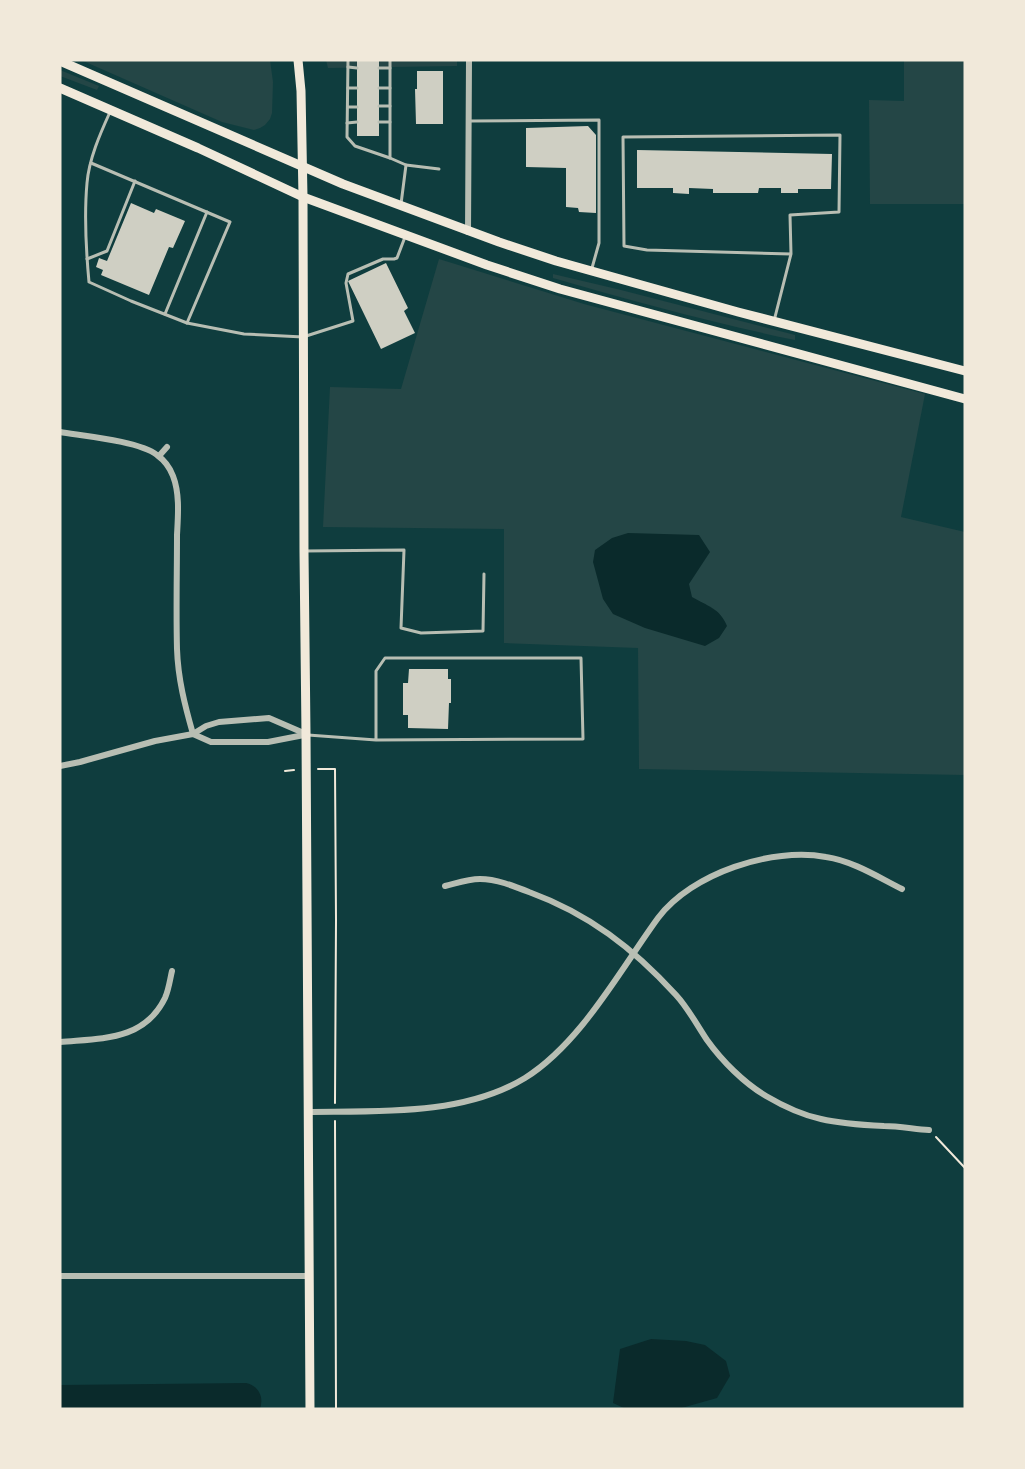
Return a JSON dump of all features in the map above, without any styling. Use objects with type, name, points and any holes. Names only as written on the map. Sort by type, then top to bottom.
[{"type":"main road","points":[[298,60],[303,166],[310,1409]]},
{"type":"main road","points":[[60,61],[303,166],[468,232],[591,271],[965,371]]},
{"type":"main road","points":[[60,88],[303,197],[487,265],[560,289],[965,399]]},
{"type":"street","points":[[468,232],[469,60]]},
{"type":"street","points":[[60,432],[136,445],[152,451],[170,468],[178,504],[177,650],[182,689],[193,734]]},
{"type":"street","points":[[159,456],[167,447]]},
{"type":"street","points":[[60,766],[155,741],[193,734],[206,726],[219,722],[269,717],[306,734]]},
{"type":"street","points":[[193,734],[211,742],[268,742],[306,734]]},
{"type":"street","points":[[307,1112],[445,1107],[474,1099],[524,1078],[564,1046],[578,1030],[660,916],[678,899],[730,868],[774,856],[827,857],[854,865],[902,889]]},
{"type":"street","points":[[445,886],[468,879],[484,879],[512,885],[548,898],[609,932],[635,953],[678,997],[726,1062],[765,1095],[790,1108],[820,1119],[847,1124],[929,1130]]},
{"type":"street","points":[[60,1042],[111,1037],[143,1026],[154,1015],[165,996],[172,971]]},
{"type":"street","points":[[60,1276],[308,1276]]},
{"type":"lane","points":[[348,60],[347,137],[356,146],[406,165],[439,169]]},
{"type":"lane","points":[[390,60],[390,158]]},
{"type":"lane","points":[[348,67],[357,68]]},
{"type":"lane","points":[[379,68],[390,68]]},
{"type":"lane","points":[[348,88],[357,88]]},
{"type":"lane","points":[[379,88],[390,88]]},
{"type":"lane","points":[[379,106],[390,106]]},
{"type":"lane","points":[[348,107],[357,107]]},
{"type":"lane","points":[[111,111],[102,130],[87,183],[86,246],[89,282],[131,301],[187,323],[244,334],[303,337],[353,321],[346,283],[348,274],[383,259],[397,258],[406,236]]},
{"type":"lane","points":[[468,121],[599,120],[599,243],[591,271]]},
{"type":"lane","points":[[347,123],[357,122]]},
{"type":"lane","points":[[379,122],[390,122]]},
{"type":"lane","points":[[774,321],[791,254],[790,215],[839,212],[840,135],[623,137],[624,246],[647,250],[791,254]]},
{"type":"lane","points":[[91,163],[230,222],[187,323]]},
{"type":"lane","points":[[400,206],[406,165]]},
{"type":"lane","points":[[87,259],[107,251],[135,181]]},
{"type":"lane","points":[[165,314],[207,212]]},
{"type":"lane","points":[[304,552],[404,550],[401,628],[421,633],[483,631],[484,574]]},
{"type":"lane","points":[[306,734],[376,740],[583,739],[581,658],[385,658],[376,671],[376,740]]},
{"type":"path","points":[[328,769],[335,769],[336,1409]]},
{"type":"path","points":[[929,1130],[965,1168]]},
{"type":"shaded area","points":[[81,60],[270,60],[273,82],[272,113],[265,125],[254,130],[222,122]]},
{"type":"shaded area","points":[[326,60],[457,60],[457,66],[328,68]]},
{"type":"shaded area","points":[[904,60],[965,60],[965,204],[870,204],[869,100],[904,101]]},
{"type":"shaded area","points":[[60,70],[99,86],[97,90],[60,76]]},
{"type":"shaded area","points":[[439,259],[584,304],[925,394],[901,517],[965,532],[965,775],[639,769],[638,648],[504,643],[504,529],[323,527],[330,387],[401,389]]},
{"type":"shaded area","points":[[553,274],[795,335],[795,340],[643,303],[553,278]]},
{"type":"shaded area","points":[[628,533],[699,535],[710,552],[689,584],[692,597],[712,608],[724,620],[727,626],[719,638],[705,646],[645,628],[613,614],[603,599],[593,562],[595,550],[612,538]]},
{"type":"shaded area","points":[[651,1339],[686,1341],[705,1345],[726,1361],[730,1376],[717,1398],[678,1409],[626,1409],[613,1403],[620,1349]]},
{"type":"shaded area","points":[[246,1383],[257,1389],[261,1400],[260,1409],[60,1409],[60,1385]]},
{"type":"building","points":[[357,60],[379,60],[379,136],[357,136]]},
{"type":"building","points":[[417,71],[443,71],[443,124],[416,124]]},
{"type":"building","points":[[588,126],[596,135],[596,213],[579,212],[578,208],[566,207],[566,168],[526,167],[526,128]]},
{"type":"building","points":[[637,150],[832,154],[831,189],[798,189],[798,193],[781,193],[781,188],[759,188],[758,193],[713,193],[713,189],[689,188],[689,194],[673,193],[673,188],[637,188]]},
{"type":"building","points":[[131,203],[154,213],[156,209],[185,221],[173,248],[169,247],[149,295],[101,275],[103,270],[96,267],[99,258],[107,261]]},
{"type":"building","points":[[386,263],[408,308],[404,311],[415,333],[381,349],[348,281]]},
{"type":"building","points":[[409,669],[448,669],[448,679],[451,679],[451,703],[449,703],[448,729],[408,728],[408,715],[403,715],[403,683],[408,683]]}]
